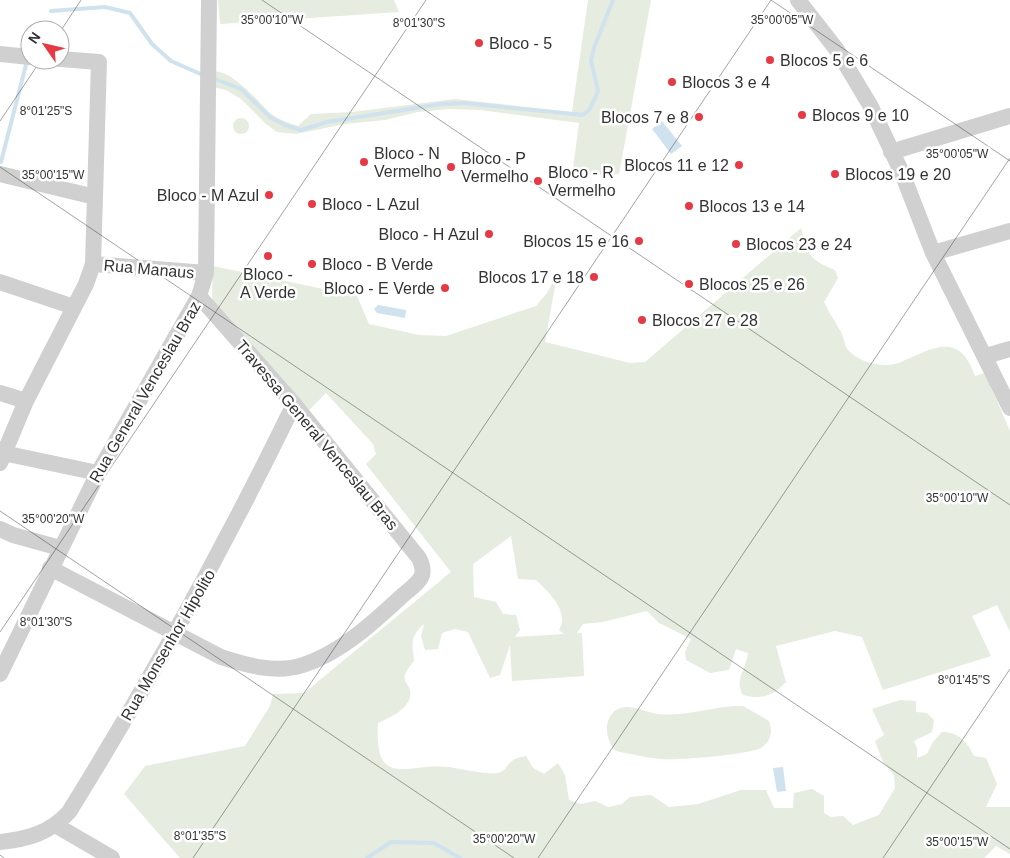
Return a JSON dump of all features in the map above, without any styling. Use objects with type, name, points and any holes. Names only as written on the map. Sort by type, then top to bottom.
[{"type":"street","name":"Rua General Venceslau Braz","points":[[0,674],[50,568],[98,474],[200,296],[206,273],[209,0]]},
{"type":"street","points":[[798,0],[837,50],[870,106],[934,253],[1010,408]]},
{"type":"street","points":[[0,54],[20,56]]},
{"type":"street","points":[[70,60],[99,62],[93,264],[74,307],[26,401],[2,458],[98,474]]},
{"type":"street","points":[[891,152],[1010,116]]},
{"type":"street","points":[[0,174],[95,197]]},
{"type":"street","points":[[934,253],[1010,230]]},
{"type":"street","name":"Rua Manaus","points":[[93,264],[206,273]]},
{"type":"street","points":[[0,282],[74,307]]},
{"type":"street","name":"Travessa General Venceslau Bras","points":[[174,634],[221,657],[248,666],[279,669],[303,666],[326,655],[381,616],[421,578],[423,566],[419,558],[294,404],[200,296]]},
{"type":"street","points":[[986,356],[1010,349]]},
{"type":"street","points":[[0,393],[26,401]]},
{"type":"street","name":"Rua Monsenhor Hipolito","points":[[0,842],[31,836],[56,826],[69,812],[174,634],[238,518],[294,404]]},
{"type":"street","points":[[0,529],[13,535],[60,548]]},
{"type":"street","points":[[50,568],[174,634]]},
{"type":"street","points":[[56,826],[112,858]]},
{"type":"shaded area","points":[[218,0],[394,0],[399,12],[220,24]]},
{"type":"shaded area","points":[[588,0],[651,0],[619,174],[572,176],[579,123],[480,110],[449,109],[418,112],[385,120],[345,124],[296,134],[277,132],[241,99],[226,90],[212,87],[212,71],[228,75],[251,93],[269,112],[298,126],[311,114],[352,112],[455,99],[572,112]]},
{"type":"shaded area","points":[[238,118],[244,118],[249,123],[247,132],[238,134],[233,129],[233,123]]},
{"type":"shaded area","points":[[801,228],[810,255],[819,263],[835,270],[838,278],[824,302],[842,334],[848,350],[853,355],[865,361],[888,365],[934,349],[953,348],[961,353],[975,376],[985,373],[1010,431],[1010,632],[997,605],[972,616],[991,656],[883,690],[862,637],[835,631],[776,646],[786,682],[772,694],[756,697],[743,695],[741,690],[740,679],[748,653],[736,649],[729,670],[710,673],[686,660],[685,652],[691,639],[659,623],[647,611],[603,622],[583,624],[577,633],[582,633],[584,676],[512,681],[510,645],[500,675],[490,678],[468,632],[455,629],[442,633],[438,649],[425,650],[421,636],[424,624],[414,636],[414,661],[406,671],[405,681],[410,690],[408,702],[400,711],[378,723],[378,744],[382,758],[388,765],[396,769],[434,766],[474,772],[498,773],[503,771],[515,759],[526,756],[533,768],[544,774],[558,763],[565,775],[569,800],[581,804],[595,801],[608,807],[622,804],[630,797],[651,795],[669,807],[698,804],[741,790],[766,790],[774,808],[793,808],[794,793],[812,789],[824,796],[824,813],[831,817],[843,816],[853,825],[879,815],[895,788],[894,775],[883,762],[875,741],[884,735],[872,709],[900,700],[916,701],[916,712],[927,713],[934,720],[932,732],[914,741],[917,748],[917,758],[927,754],[933,742],[942,732],[948,732],[962,739],[974,756],[986,758],[997,784],[986,807],[1010,807],[1010,854],[996,846],[984,858],[180,858],[124,794],[145,766],[245,746],[270,706],[273,694],[304,693],[451,572],[366,464],[376,454],[373,444],[326,393],[308,411],[217,311],[212,297],[213,266],[357,296],[369,324],[419,335],[446,336],[536,306],[547,293],[557,275],[545,342],[630,363],[645,362]],"holes":[[[511,536],[518,579],[536,580],[547,590],[560,609],[562,623],[559,630],[564,634],[515,637],[520,630],[516,615],[503,614],[496,602],[474,597],[473,564]]]},
{"type":"shaded area","points":[[743,706],[769,721],[770,736],[764,746],[743,753],[662,759],[616,751],[608,737],[607,725],[609,719],[616,710],[621,708],[631,707],[667,715]]},
{"type":"water","points":[[662,121],[682,146],[671,154],[652,129]]},
{"type":"water","points":[[378,305],[406,310],[405,318],[377,313],[374,309]]},
{"type":"water","points":[[783,767],[786,791],[777,792],[773,768]]},
{"type":"waterway","points":[[212,78],[241,89],[270,117],[285,125],[301,130],[327,122],[441,104],[464,103],[583,115],[590,109],[598,91],[591,61],[594,48],[613,0]]},
{"type":"waterway","points":[[51,11],[105,7],[130,13],[152,44],[171,61],[203,75]]},
{"type":"waterway","points":[[1,162],[25,70]]},
{"type":"waterway","points":[[367,858],[391,842],[434,843],[460,858]]},
{"type":"place","name":"Bloco - 5","points":[[479,43]]},
{"type":"place","name":"Blocos 5 e 6","points":[[770,60]]},
{"type":"place","name":"Blocos 3 e 4","points":[[672,82]]},
{"type":"place","name":"Blocos 9 e 10","points":[[802,115]]},
{"type":"place","name":"Blocos 7 e 8","points":[[699,117]]},
{"type":"place","name":"Bloco - N Vermelho","points":[[364,162]]},
{"type":"place","name":"Blocos 11 e 12","points":[[739,165]]},
{"type":"place","name":"Bloco - P Vermelho","points":[[451,167]]},
{"type":"place","name":"Blocos 19 e 20","points":[[835,174]]},
{"type":"place","name":"Bloco - R Vermelho","points":[[538,181]]},
{"type":"place","name":"Bloco - M Azul","points":[[269,195]]},
{"type":"place","name":"Bloco - L Azul","points":[[312,204]]},
{"type":"place","name":"Blocos 13 e 14","points":[[689,206]]},
{"type":"place","name":"Bloco - H Azul","points":[[489,234]]},
{"type":"place","name":"Blocos 15 e 16","points":[[639,241]]},
{"type":"place","name":"Blocos 23 e 24","points":[[736,244]]},
{"type":"place","name":"Bloco - A Verde","points":[[268,256]]},
{"type":"place","name":"Bloco - B Verde","points":[[312,264]]},
{"type":"place","name":"Blocos 17 e 18","points":[[594,277]]},
{"type":"place","name":"Blocos 25 e 26","points":[[689,284]]},
{"type":"place","name":"Bloco - E Verde","points":[[445,288]]},
{"type":"place","name":"Blocos 27 e 28","points":[[642,320]]}]
